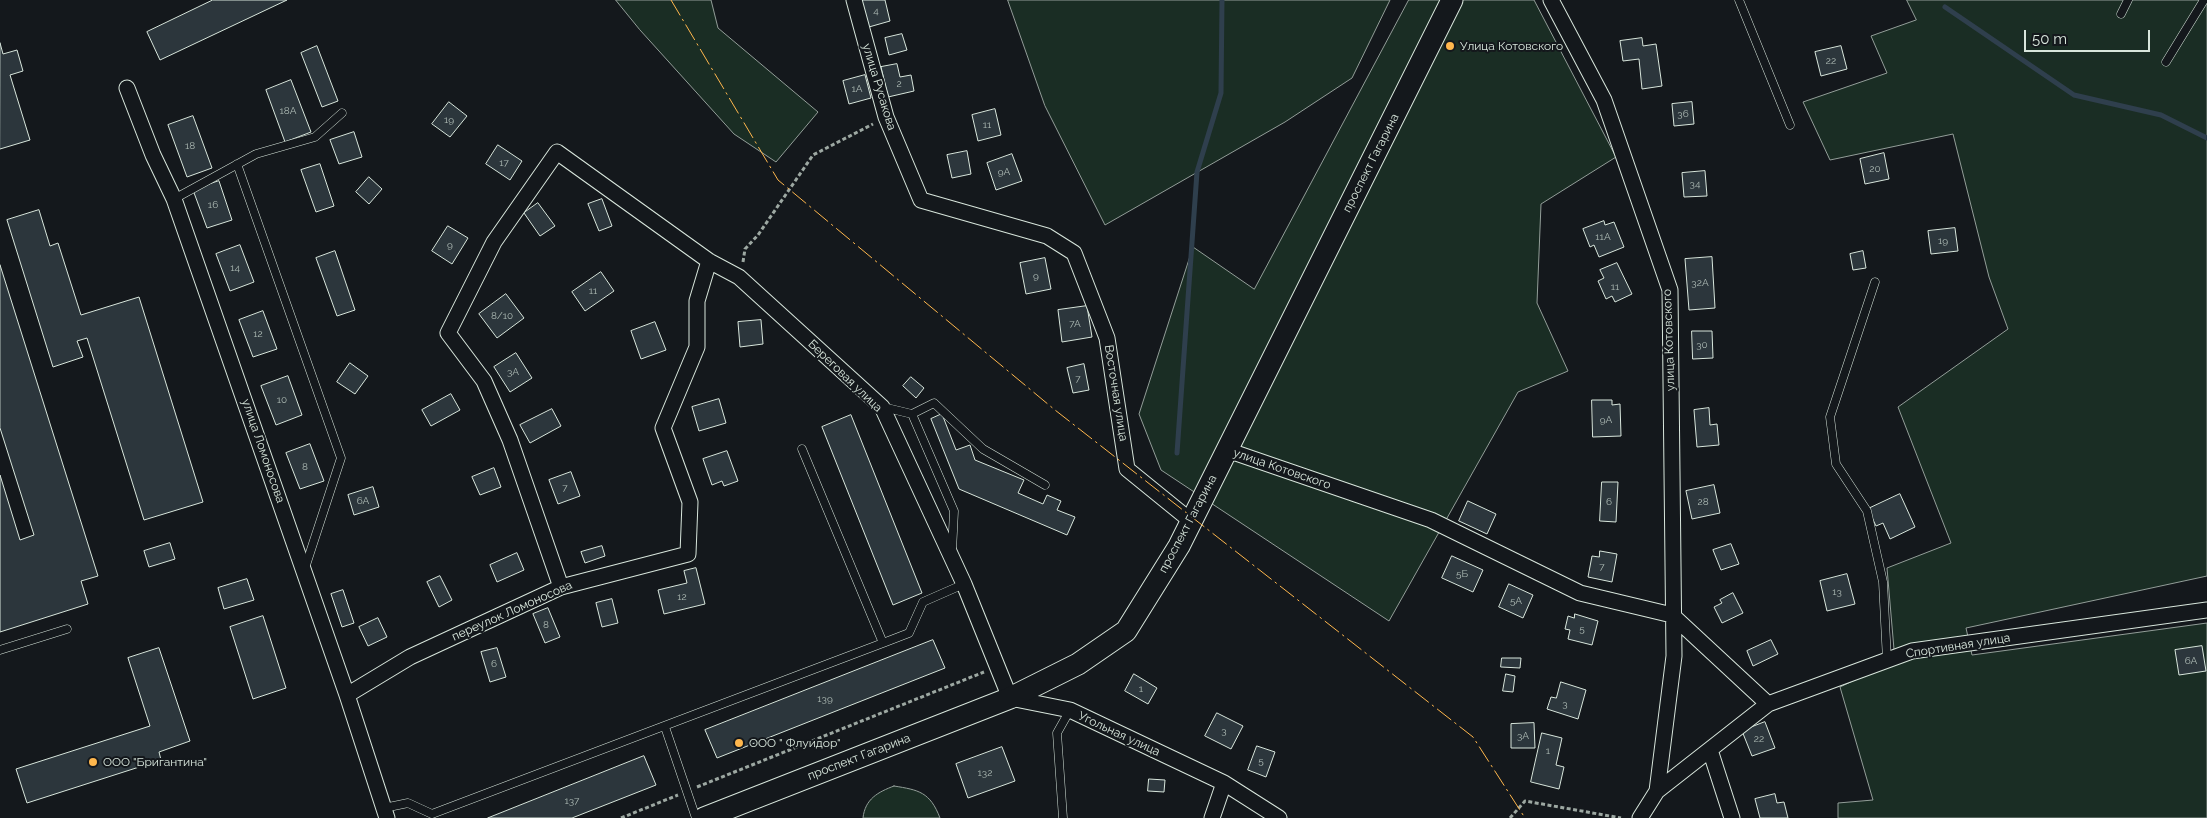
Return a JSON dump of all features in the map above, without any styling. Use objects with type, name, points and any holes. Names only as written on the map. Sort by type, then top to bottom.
[{"type":"main road","name":"проспект Гагарина","points":[[704,818],[1010,698],[1078,664],[1126,631],[1179,546],[1452,0]]},
{"type":"street","name":"улица Русакова","points":[[854,0],[886,117],[921,200]]},
{"type":"street","name":"улица Котовского","points":[[1551,0],[1604,100],[1670,290],[1672,615],[1674,656],[1657,791],[1640,818]]},
{"type":"street","name":"улица Ломоносова","points":[[127,88],[153,155],[174,199],[347,695],[385,813]]},
{"type":"street","name":"Береговая улица","points":[[561,587],[510,440],[484,381],[448,333],[494,242],[558,152],[709,261],[739,277],[882,407],[964,584],[1010,698]]},
{"type":"street","name":"Восточная улица","points":[[921,200],[1047,236],[1074,253],[1107,338],[1127,469],[1191,521]]},
{"type":"street","name":"переулок Ломоносова","points":[[347,695],[410,657],[561,587],[688,554],[690,502],[664,428],[697,347],[697,301],[709,261]]},
{"type":"street","name":"улица Котовского","points":[[1227,450],[1431,520],[1580,593],[1672,615],[1768,704]]},
{"type":"street","name":"Спортивная улица","points":[[1657,791],[1768,704],[1912,651],[2207,610]]},
{"type":"street","name":"Угольная улица","points":[[1010,698],[1070,710],[1224,783],[1279,818]]},
{"type":"street","points":[[1710,750],[1732,818]]},
{"type":"street","points":[[1212,818],[1224,783]]},
{"type":"lane","points":[[1738,0],[1790,125]]},
{"type":"lane","points":[[2121,14],[2128,0]]},
{"type":"lane","points":[[2166,62],[2204,0]]},
{"type":"lane","points":[[174,199],[256,154],[315,137],[342,113]]},
{"type":"lane","points":[[237,164],[342,458],[304,571]]},
{"type":"lane","points":[[1875,282],[1830,417],[1836,464],[1867,511],[1883,582],[1887,660]]},
{"type":"lane","points":[[882,407],[912,414],[934,403],[983,449],[1045,485]]},
{"type":"lane","points":[[912,414],[954,511],[952,558]]},
{"type":"lane","points":[[802,448],[883,643]]},
{"type":"lane","points":[[385,813],[408,803],[432,814],[909,633],[923,602],[964,584]]},
{"type":"lane","points":[[0,650],[68,629]]},
{"type":"lane","points":[[1063,818],[1057,733],[1070,710]]},
{"type":"lane","points":[[665,726],[696,818]]},
{"type":"path","points":[[739,277],[746,249],[758,235],[813,155],[886,117]]},
{"type":"path","points":[[620,818],[996,667]]},
{"type":"path","points":[[1510,818],[1524,801],[1621,818]]},
{"type":"green space","points":[[616,0],[711,0],[718,28],[818,112],[776,162],[734,134],[640,30]]},
{"type":"green space","points":[[1008,0],[1390,0],[1352,78],[1285,122],[1105,225],[1045,106]]},
{"type":"green space","points":[[1409,0],[1534,0],[1616,157],[1541,204],[1537,303],[1568,371],[1518,392],[1389,621],[1161,470],[1139,414],[1193,247],[1254,289]]},
{"type":"green space","points":[[1907,0],[2207,0],[2207,576],[1966,628],[1972,655],[2207,623],[2207,818],[1838,818],[1838,803],[1873,800],[1840,687],[1895,661],[1887,568],[1951,543],[1898,407],[2008,329],[1989,277],[1953,134],[1830,160],[1803,102],[1887,73],[1871,36],[1916,20]]},
{"type":"green space","points":[[894,786],[923,794],[932,803],[940,818],[863,818],[869,801]]},
{"type":"building","points":[[213,0],[287,0],[160,60],[147,32]]},
{"type":"building","points":[[862,0],[885,0],[890,21],[869,27]]},
{"type":"building","points":[[902,34],[907,50],[889,55],[885,38]]},
{"type":"building","points":[[1642,38],[1643,46],[1656,44],[1662,86],[1642,89],[1639,59],[1623,61],[1620,41]]},
{"type":"building","points":[[0,43],[3,54],[17,50],[23,71],[10,75],[30,140],[0,149]]},
{"type":"building","points":[[317,46],[338,101],[322,107],[301,53]]},
{"type":"building","points":[[1841,46],[1847,69],[1821,76],[1815,52]]},
{"type":"building","points":[[897,64],[900,77],[911,75],[914,91],[888,97],[881,67]]},
{"type":"building","points":[[865,75],[871,98],[849,104],[843,81]]},
{"type":"building","points":[[291,80],[311,132],[285,142],[266,90]]},
{"type":"building","points":[[449,102],[467,116],[450,137],[432,124]]},
{"type":"building","points":[[1692,102],[1694,124],[1674,126],[1672,104]]},
{"type":"building","points":[[995,109],[1001,135],[978,141],[972,115]]},
{"type":"building","points":[[193,116],[212,168],[187,177],[168,125]]},
{"type":"building","points":[[354,132],[362,157],[339,164],[330,140]]},
{"type":"building","points":[[498,145],[522,161],[510,180],[486,164]]},
{"type":"building","points":[[967,151],[971,174],[952,178],[947,155]]},
{"type":"building","points":[[1884,153],[1889,179],[1865,184],[1860,159]]},
{"type":"building","points":[[1012,154],[1022,181],[996,190],[987,163]]},
{"type":"building","points":[[320,164],[334,206],[316,212],[301,170]]},
{"type":"building","points":[[1705,171],[1707,196],[1684,197],[1682,173]]},
{"type":"building","points":[[369,177],[382,189],[369,204],[356,192]]},
{"type":"building","points":[[219,181],[232,220],[207,228],[193,190]]},
{"type":"building","points":[[602,199],[612,226],[599,231],[588,204]]},
{"type":"building","points":[[538,203],[555,226],[540,236],[524,213]]},
{"type":"building","points":[[39,210],[50,246],[58,243],[81,315],[139,297],[203,502],[144,520],[87,338],[77,341],[83,357],[53,367],[7,220]]},
{"type":"building","points":[[1604,221],[1605,225],[1614,222],[1624,247],[1599,257],[1594,245],[1590,247],[1583,229]]},
{"type":"building","points":[[448,226],[468,238],[452,264],[432,251]]},
{"type":"building","points":[[1955,228],[1958,251],[1931,254],[1928,231]]},
{"type":"building","points":[[240,245],[254,282],[230,291],[216,254]]},
{"type":"building","points":[[335,251],[355,310],[337,316],[316,258]]},
{"type":"building","points":[[1863,251],[1866,268],[1853,270],[1850,254]]},
{"type":"building","points":[[1712,257],[1715,308],[1689,310],[1685,259]]},
{"type":"building","points":[[1045,258],[1051,289],[1026,294],[1020,263]]},
{"type":"building","points":[[1617,263],[1632,294],[1615,302],[1612,296],[1606,299],[1598,281],[1604,278],[1600,270]]},
{"type":"building","points":[[0,265],[98,576],[81,581],[88,604],[0,632],[0,475],[20,540],[34,535],[0,428]]},
{"type":"building","points":[[601,272],[614,291],[585,311],[572,292]]},
{"type":"building","points":[[506,294],[524,318],[497,338],[479,314]]},
{"type":"building","points":[[1087,306],[1092,337],[1062,342],[1058,310]]},
{"type":"building","points":[[263,311],[277,349],[253,357],[239,320]]},
{"type":"building","points":[[761,320],[763,344],[740,347],[738,322]]},
{"type":"building","points":[[655,322],[666,350],[641,359],[631,331]]},
{"type":"building","points":[[1692,331],[1712,331],[1713,358],[1693,359]]},
{"type":"building","points":[[516,353],[532,378],[510,392],[494,367]]},
{"type":"building","points":[[350,363],[368,376],[355,394],[337,382]]},
{"type":"building","points":[[1084,364],[1089,390],[1073,393],[1067,368]]},
{"type":"building","points":[[288,376],[302,415],[276,425],[261,386]]},
{"type":"building","points":[[911,377],[924,388],[916,398],[903,386]]},
{"type":"building","points":[[451,394],[460,410],[431,426],[422,410]]},
{"type":"building","points":[[719,399],[726,423],[699,431],[692,407]]},
{"type":"building","points":[[1592,400],[1612,400],[1612,405],[1620,404],[1621,436],[1593,437]]},
{"type":"building","points":[[1709,408],[1710,425],[1717,424],[1719,445],[1697,447],[1694,410]]},
{"type":"building","points":[[552,409],[561,426],[530,443],[520,425]]},
{"type":"building","points":[[942,414],[956,450],[970,445],[975,460],[1024,480],[1018,493],[1043,504],[1047,495],[1061,501],[1057,510],[1075,517],[1067,535],[959,489],[931,419]]},
{"type":"building","points":[[851,415],[922,593],[893,605],[822,427]]},
{"type":"building","points":[[310,444],[324,481],[300,489],[286,453]]},
{"type":"building","points":[[727,451],[738,481],[724,486],[722,481],[712,485],[703,459]]},
{"type":"building","points":[[494,468],[501,487],[480,495],[472,477]]},
{"type":"building","points":[[571,472],[580,496],[558,504],[549,480]]},
{"type":"building","points":[[1602,482],[1618,482],[1616,522],[1600,521]]},
{"type":"building","points":[[1714,485],[1720,513],[1692,519],[1686,491]]},
{"type":"building","points":[[373,487],[379,507],[354,515],[348,495]]},
{"type":"building","points":[[1900,494],[1915,527],[1890,539],[1883,523],[1876,526],[1868,509]]},
{"type":"building","points":[[1468,501],[1496,514],[1487,534],[1459,521]]},
{"type":"building","points":[[170,543],[175,559],[149,567],[144,551]]},
{"type":"building","points":[[1731,544],[1739,564],[1721,570],[1713,550]]},
{"type":"building","points":[[602,546],[605,556],[585,563],[581,552]]},
{"type":"building","points":[[1600,551],[1617,554],[1612,582],[1588,577],[1592,556],[1599,557]]},
{"type":"building","points":[[517,553],[524,570],[497,582],[490,565]]},
{"type":"building","points":[[1452,556],[1483,570],[1473,592],[1442,578]]},
{"type":"building","points":[[696,568],[705,604],[664,614],[658,590],[687,583],[684,571]]},
{"type":"building","points":[[1847,574],[1855,604],[1827,611],[1820,581]]},
{"type":"building","points":[[440,576],[452,600],[439,607],[427,582]]},
{"type":"building","points":[[247,579],[254,600],[224,609],[218,588]]},
{"type":"building","points":[[1509,584],[1533,595],[1523,618],[1499,607]]},
{"type":"building","points":[[343,590],[354,623],[342,627],[331,594]]},
{"type":"building","points":[[1733,593],[1743,613],[1722,623],[1714,607],[1722,603],[1720,600]]},
{"type":"building","points":[[612,599],[618,623],[602,627],[596,603]]},
{"type":"building","points":[[548,608],[560,637],[545,643],[533,614]]},
{"type":"building","points":[[1575,614],[1598,621],[1592,645],[1568,639],[1570,630],[1565,629],[1568,616],[1574,618]]},
{"type":"building","points":[[263,616],[286,688],[253,699],[230,627]]},
{"type":"building","points":[[378,618],[387,637],[368,646],[359,627]]},
{"type":"building","points":[[933,640],[945,668],[717,758],[705,730]]},
{"type":"building","points":[[1771,640],[1778,654],[1753,666],[1747,651]]},
{"type":"building","points":[[2202,646],[2206,671],[2179,675],[2175,650]]},
{"type":"building","points":[[159,648],[190,741],[159,752],[161,760],[27,803],[16,769],[150,726],[128,658]]},
{"type":"building","points":[[497,648],[506,677],[490,682],[481,652]]},
{"type":"building","points":[[1502,658],[1521,658],[1520,668],[1501,667]]},
{"type":"building","points":[[1134,674],[1157,688],[1148,704],[1125,691]]},
{"type":"building","points":[[1506,674],[1515,676],[1513,692],[1503,691]]},
{"type":"building","points":[[1561,682],[1586,690],[1578,719],[1547,709],[1551,697],[1556,698]]},
{"type":"building","points":[[1217,713],[1243,726],[1231,749],[1205,736]]},
{"type":"building","points":[[1765,722],[1775,748],[1752,756],[1742,731]]},
{"type":"building","points":[[1534,723],[1535,748],[1511,748],[1511,724]]},
{"type":"building","points":[[1542,733],[1562,738],[1556,765],[1564,767],[1559,789],[1531,782]]},
{"type":"building","points":[[1257,746],[1275,752],[1266,777],[1248,770]]},
{"type":"building","points":[[1002,747],[1015,781],[968,798],[956,764]]},
{"type":"building","points":[[644,756],[656,785],[572,818],[488,818]]},
{"type":"building","points":[[1149,779],[1165,780],[1164,792],[1148,791]]},
{"type":"building","points":[[1775,794],[1777,803],[1784,802],[1788,818],[1760,818],[1755,799]]},
{"type":"waterway","points":[[1177,453],[1197,172],[1221,93],[1222,0]]},
{"type":"waterway","points":[[1945,7],[2074,95],[2161,115],[2207,138]]},
{"type":"power","points":[[671,0],[778,180],[1055,410],[1473,737],[1525,818]]},
{"type":"place","name":"Улица Котовского","points":[[1450,46]]},
{"type":"place","name":"ООО \" Флуидор\"","points":[[739,743]]},
{"type":"place","name":"ООО \"Бригантина\"","points":[[93,762]]}]
